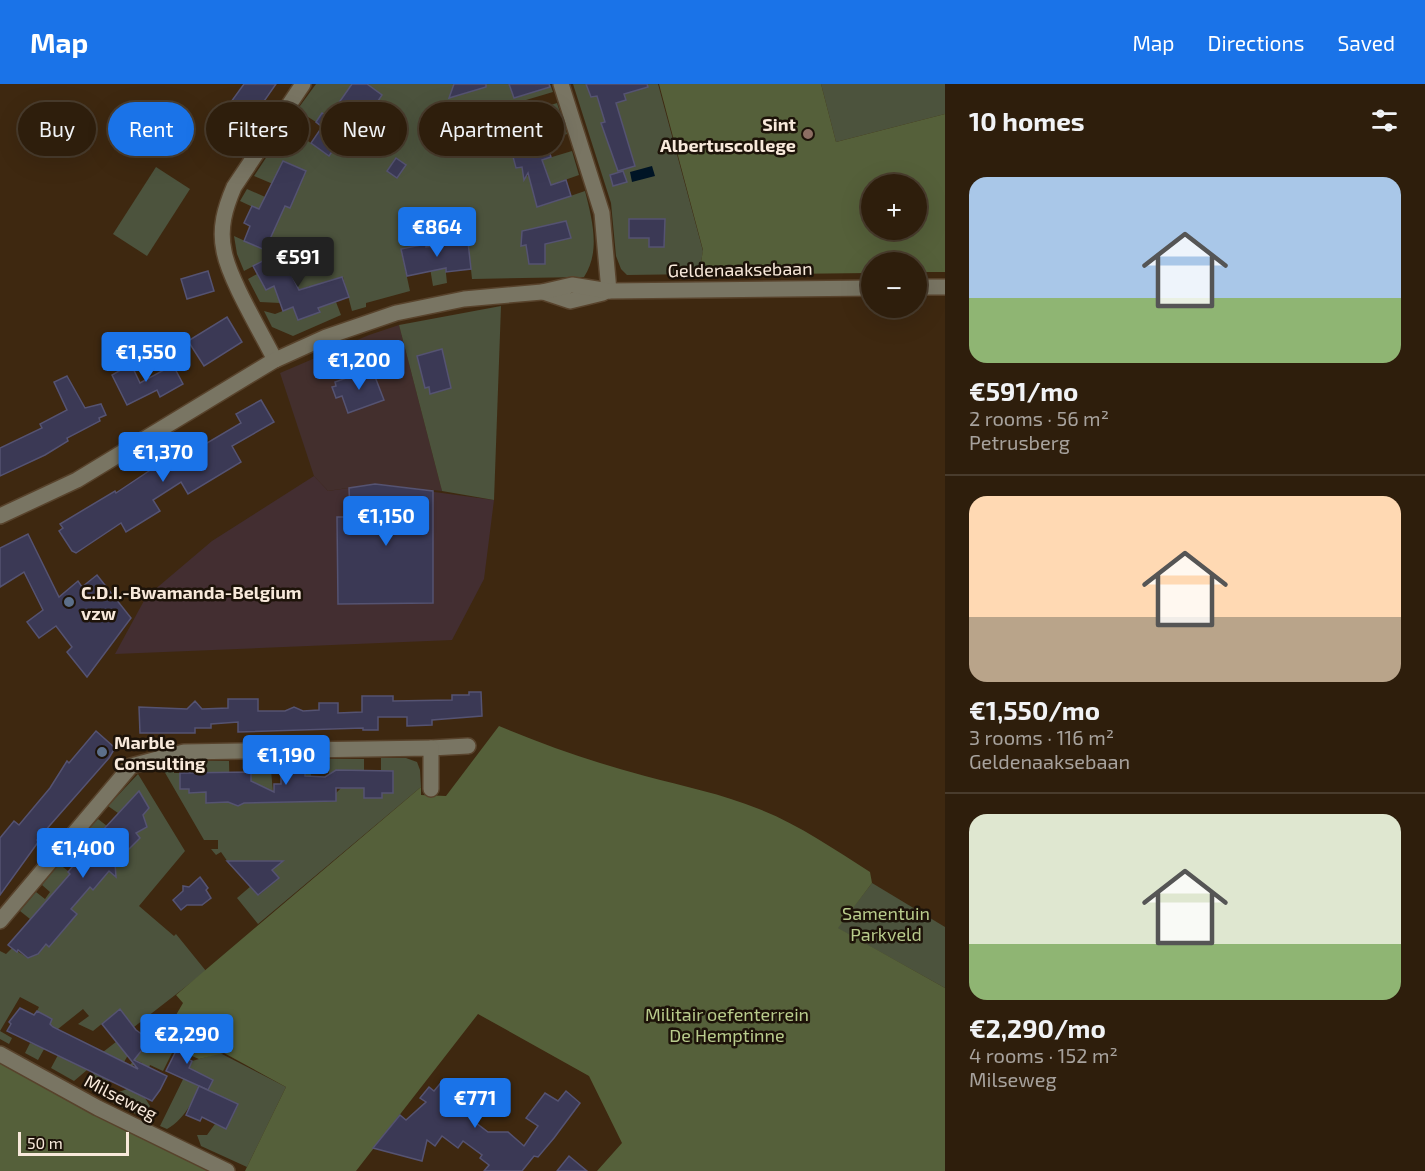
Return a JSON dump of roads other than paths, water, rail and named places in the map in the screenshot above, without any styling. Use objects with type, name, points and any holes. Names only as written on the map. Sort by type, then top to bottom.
[{"type":"street","points":[[275,360],[226,261],[223,226],[226,206],[234,187],[252,156],[303,84]]},
{"type":"street","points":[[561,84],[602,213],[609,291]]},
{"type":"street","points":[[927,287],[945,287]]},
{"type":"street","name":"Geldenaaksebaan","points":[[0,516],[77,480],[275,360],[326,337],[396,313],[464,299],[542,292],[570,301],[609,291],[861,288]]},
{"type":"street","points":[[0,921],[131,766],[184,752],[468,746]]},
{"type":"street","points":[[431,748],[431,789]]},
{"type":"street","name":"Milseweg","points":[[0,1053],[98,1108],[227,1171]]},
{"type":"water","points":[[652,166],[655,176],[632,182],[630,172]]},
{"type":"place","name":"Sint Albertuscollege","points":[[808,134]]},
{"type":"place","name":"C.D.I.-Bwamanda-Belgium vzw","points":[[69,602]]},
{"type":"place","name":"Marble Consulting","points":[[102,752]]},
{"type":"park label","name":"Samentuin Parkveld","points":[[886,923]]},
{"type":"park label","name":"Militair oefenterrein De Hemptinne","points":[[727,1024]]}]
